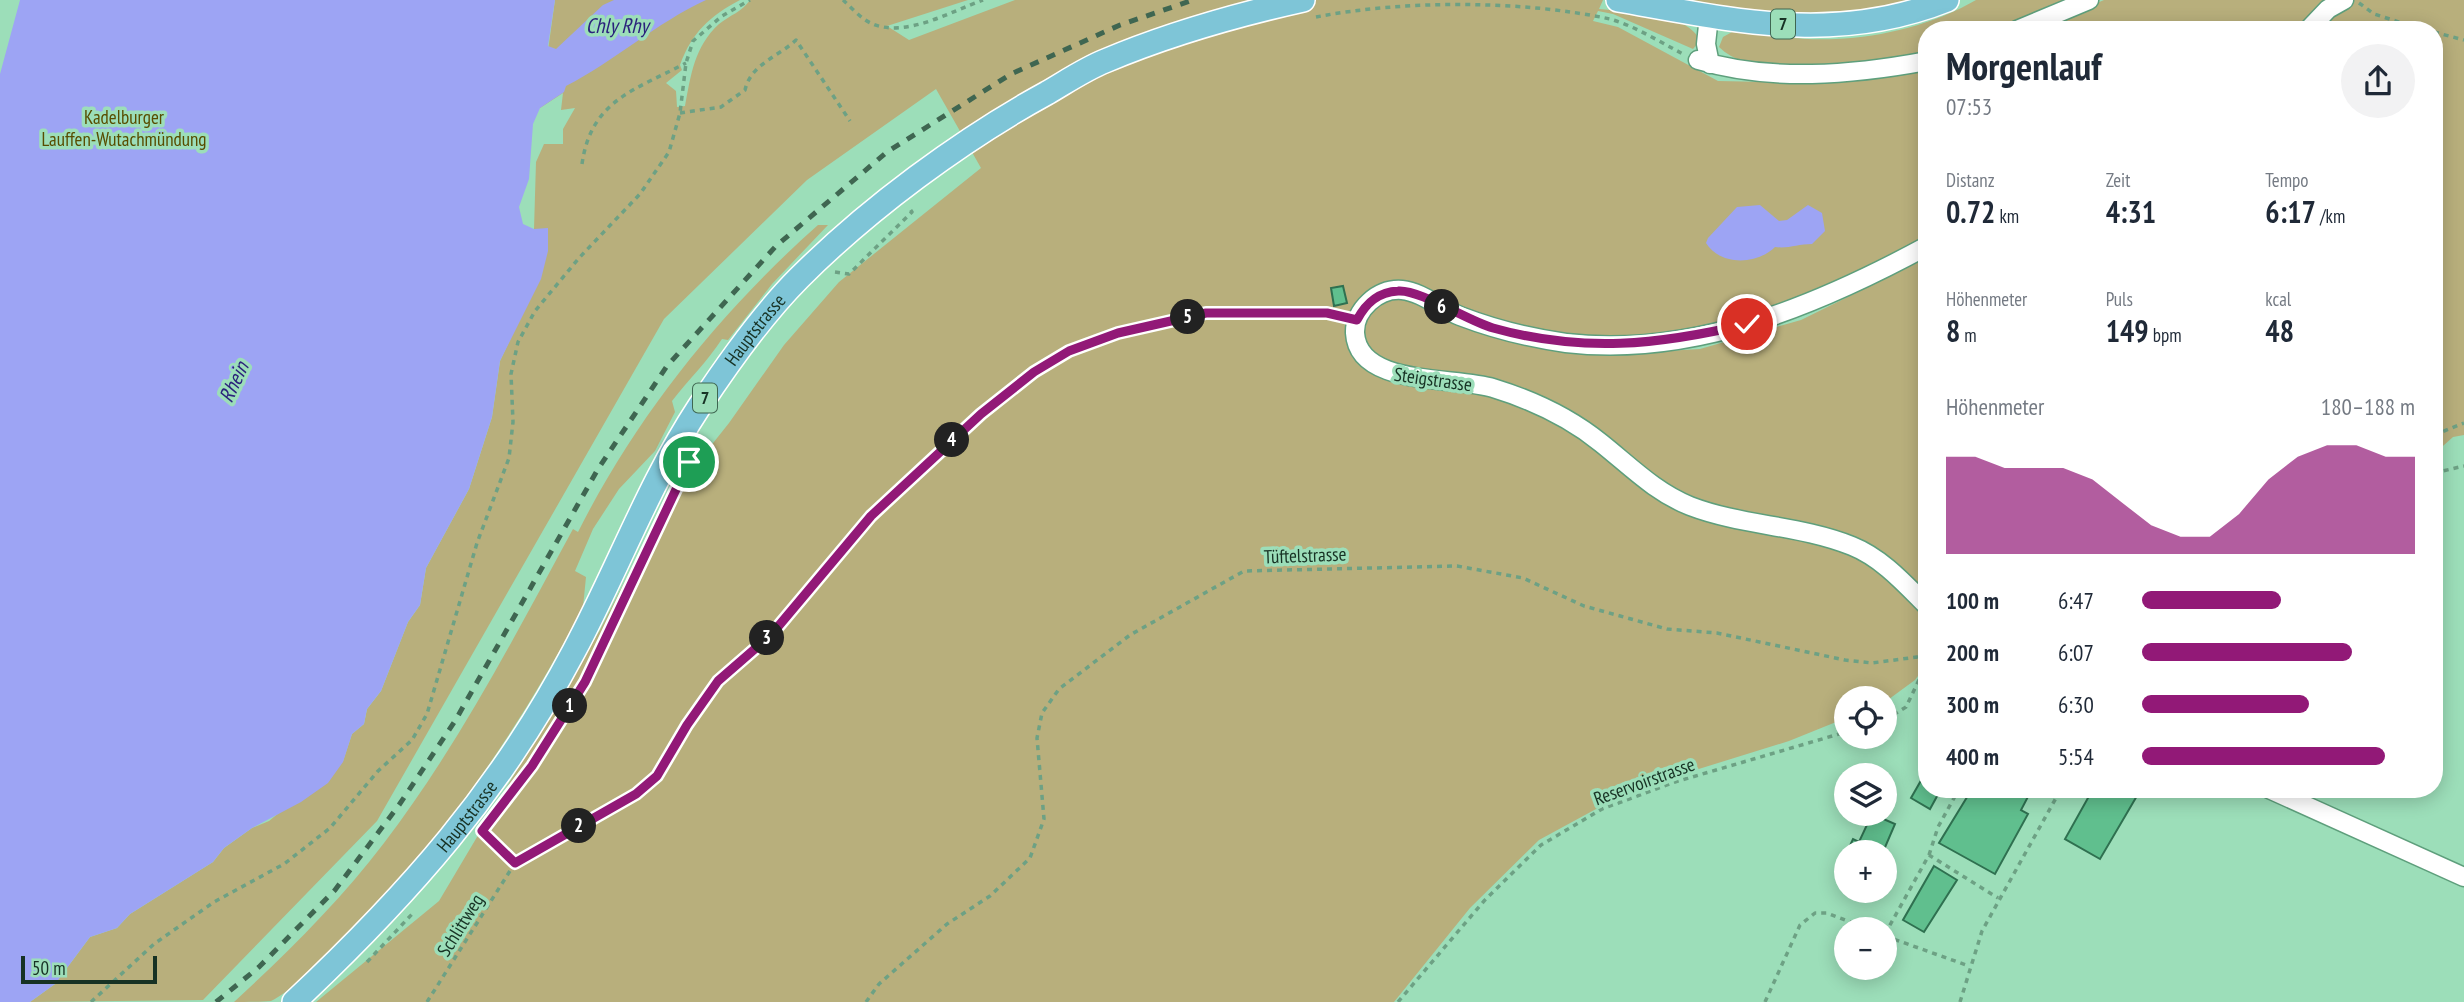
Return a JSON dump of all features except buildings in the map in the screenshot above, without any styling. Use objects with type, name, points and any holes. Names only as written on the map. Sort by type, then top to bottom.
[{"type":"main road","name":"7","points":[[1618,0],[1746,22],[1840,27],[1913,13],[1947,0]]},
{"type":"main road","name":"Hauptstrasse","points":[[294,1002],[373,928],[438,855],[488,789],[529,729],[575,651],[696,411],[727,365],[798,279],[904,186],[1005,116],[1103,61],[1235,15],[1305,9]]},
{"type":"street","points":[[2039,21],[2089,0]]},
{"type":"street","points":[[2317,21],[2329,9],[2344,0]]},
{"type":"street","points":[[1709,16],[1704,62],[1732,70],[1783,74],[1886,68],[1918,63]]},
{"type":"street","points":[[1357,320],[1365,305],[1383,293],[1402,290],[1492,328],[1575,344],[1640,344],[1701,335],[1794,308],[1882,270],[1918,251]]},
{"type":"street","name":"Steigstrasse","points":[[1357,320],[1355,334],[1359,348],[1368,362],[1382,372],[1475,384],[1529,400],[1573,422],[1659,490],[1690,506],[1812,533],[1855,547],[1892,571],[1918,597]]},
{"type":"street","points":[[2289,798],[2464,877]]},
{"type":"path","points":[[91,1002],[154,944],[214,902],[284,864],[330,828],[378,771],[412,740],[427,714],[477,543],[509,458],[513,422],[511,374],[518,342],[544,300],[648,183],[669,152],[680,113],[686,63],[693,41],[722,16],[750,0]]},
{"type":"path","points":[[843,0],[871,24],[887,28],[909,26],[984,0]]},
{"type":"path","points":[[2356,0],[2374,14],[2396,21]]},
{"type":"path","points":[[1305,9],[1463,3],[1558,8],[1612,20],[1704,62]]},
{"type":"path","points":[[2443,34],[2464,40]]},
{"type":"path","points":[[680,113],[721,107],[745,90],[747,82],[762,63],[784,51],[796,40],[850,121]]},
{"type":"path","points":[[582,164],[588,135],[608,106],[686,63]]},
{"type":"path","points":[[897,217],[918,198]]},
{"type":"path","points":[[835,272],[849,274],[912,212],[910,209]]},
{"type":"path","points":[[828,279],[845,263]]},
{"type":"path","points":[[474,841],[482,831],[515,863],[636,794],[657,776],[687,725],[718,681],[771,635],[871,516],[981,414],[1034,372],[1069,351],[1118,333],[1206,313],[1327,313],[1357,320]]},
{"type":"path","points":[[2443,431],[2464,423]]},
{"type":"path","points":[[2443,471],[2464,466]]},
{"type":"path","name":"Tüftelstrasse","points":[[866,1002],[879,984],[947,924],[990,896],[1031,858],[1044,819],[1037,737],[1042,713],[1059,689],[1130,635],[1244,571],[1457,566],[1523,578],[1584,606],[1667,629],[1717,633],[1844,660],[1872,663],[1918,657]]},
{"type":"path","points":[[507,799],[532,766],[585,682],[614,621]]},
{"type":"path","points":[[1897,713],[1906,707],[1918,681]]},
{"type":"path","name":"Reservoirstrasse","points":[[1398,1002],[1484,901],[1541,845],[1602,809],[1675,782],[1834,735]]},
{"type":"path","points":[[1895,917],[1930,855],[1938,827],[1954,798]]},
{"type":"path","points":[[1960,1002],[1969,966],[1998,898],[2057,798]]},
{"type":"path","points":[[1930,855],[1998,898]]},
{"type":"path","name":"Schlittweg","points":[[427,1002],[515,863]]},
{"type":"path","points":[[362,966],[392,939],[416,909]]},
{"type":"path","points":[[1765,1002],[1800,925],[1815,913],[1827,913],[1837,917]]},
{"type":"path","points":[[1897,939],[1969,966]]},
{"type":"shaded area","points":[[555,0],[740,0],[703,26],[685,53],[680,65],[682,70],[666,83],[676,91],[677,107],[685,106],[695,62],[704,42],[719,24],[750,0],[968,0],[887,26],[909,40],[1015,0],[1603,0],[1599,9],[1656,15],[1683,24],[1694,31],[1700,41],[1693,49],[1613,14],[1598,11],[1593,21],[1618,27],[1718,81],[1827,83],[1887,77],[1918,70],[1918,245],[1793,305],[1704,331],[1596,341],[1600,355],[1700,349],[1801,320],[1918,262],[1918,676],[1897,693],[1897,686],[1834,686],[1834,723],[1789,741],[1631,790],[1539,840],[1470,908],[1394,1002],[316,1002],[439,901],[600,630],[663,506],[729,423],[784,345],[839,282],[981,168],[936,89],[807,180],[664,319],[377,821],[203,1000],[30,1002],[55,984],[90,937],[117,928],[130,914],[213,862],[224,848],[252,828],[269,821],[343,761],[352,734],[364,724],[367,709],[381,691],[408,622],[420,605],[426,568],[469,489],[492,417],[500,361],[515,329],[534,229],[536,162],[544,144],[563,144],[563,129],[575,108],[561,110],[563,93],[540,108]]},
{"type":"shaded area","points":[[1691,0],[1919,0],[1833,12],[1777,12]]},
{"type":"shaded area","points":[[1976,0],[2072,0],[2019,21],[1929,21]]},
{"type":"shaded area","points":[[2104,0],[2332,0],[2311,21],[2055,21]]},
{"type":"shaded area","points":[[2346,0],[2464,0],[2464,435],[2453,437],[2443,446],[2443,21],[2330,21]]},
{"type":"shaded area","points":[[1918,25],[1918,54],[1849,65],[1789,69],[1761,66],[1737,59],[1719,47],[1723,37],[1732,32],[1823,39],[1854,38]]},
{"type":"shaded area","points":[[818,225],[828,225],[772,284],[728,340],[722,339],[672,401],[675,412],[655,451],[619,489],[593,529],[575,571],[586,577],[583,607],[523,712],[464,799],[398,881],[292,986],[271,1001],[234,1002],[312,926],[384,843],[437,768],[507,650],[573,529],[578,532],[601,489],[654,406],[683,367],[747,293]]},
{"type":"water","points":[[20,0],[555,0],[548,46],[556,49],[603,5],[614,0],[706,0],[566,86],[564,92],[540,108],[533,124],[529,179],[519,207],[523,224],[534,229],[548,228],[548,251],[541,279],[500,361],[492,417],[469,489],[426,568],[420,605],[408,622],[381,691],[367,709],[364,724],[352,734],[343,762],[328,783],[301,802],[252,828],[224,848],[213,862],[130,914],[117,928],[90,937],[55,984],[30,1002],[0,1002],[0,74]]},
{"type":"water","points":[[1760,205],[1779,221],[1787,220],[1808,205],[1822,213],[1825,231],[1812,244],[1775,247],[1749,260],[1729,259],[1712,251],[1706,243],[1708,238],[1737,207]]},
{"type":"railway","points":[[216,1002],[259,967],[335,890],[399,805],[455,721],[598,469],[667,366],[776,246],[887,152],[1011,74],[1120,25],[1193,0]]},
{"type":"route","points":[[689,462],[585,682],[532,766],[482,831],[515,863],[636,794],[657,776],[687,725],[718,681],[771,635],[871,516],[981,414],[1034,372],[1069,351],[1118,333],[1206,313],[1327,313],[1357,320],[1365,305],[1383,293],[1402,290],[1492,328],[1563,342],[1601,346],[1640,344],[1701,335],[1747,324]]},
{"type":"water label","name":"Chly Rhy","points":[[617,26]]},
{"type":"water label","name":"Rhein","points":[[234,382]]},
{"type":"park label","name":"Kadelburger Lauffen-Wutachmündung","points":[[124,128]]}]
